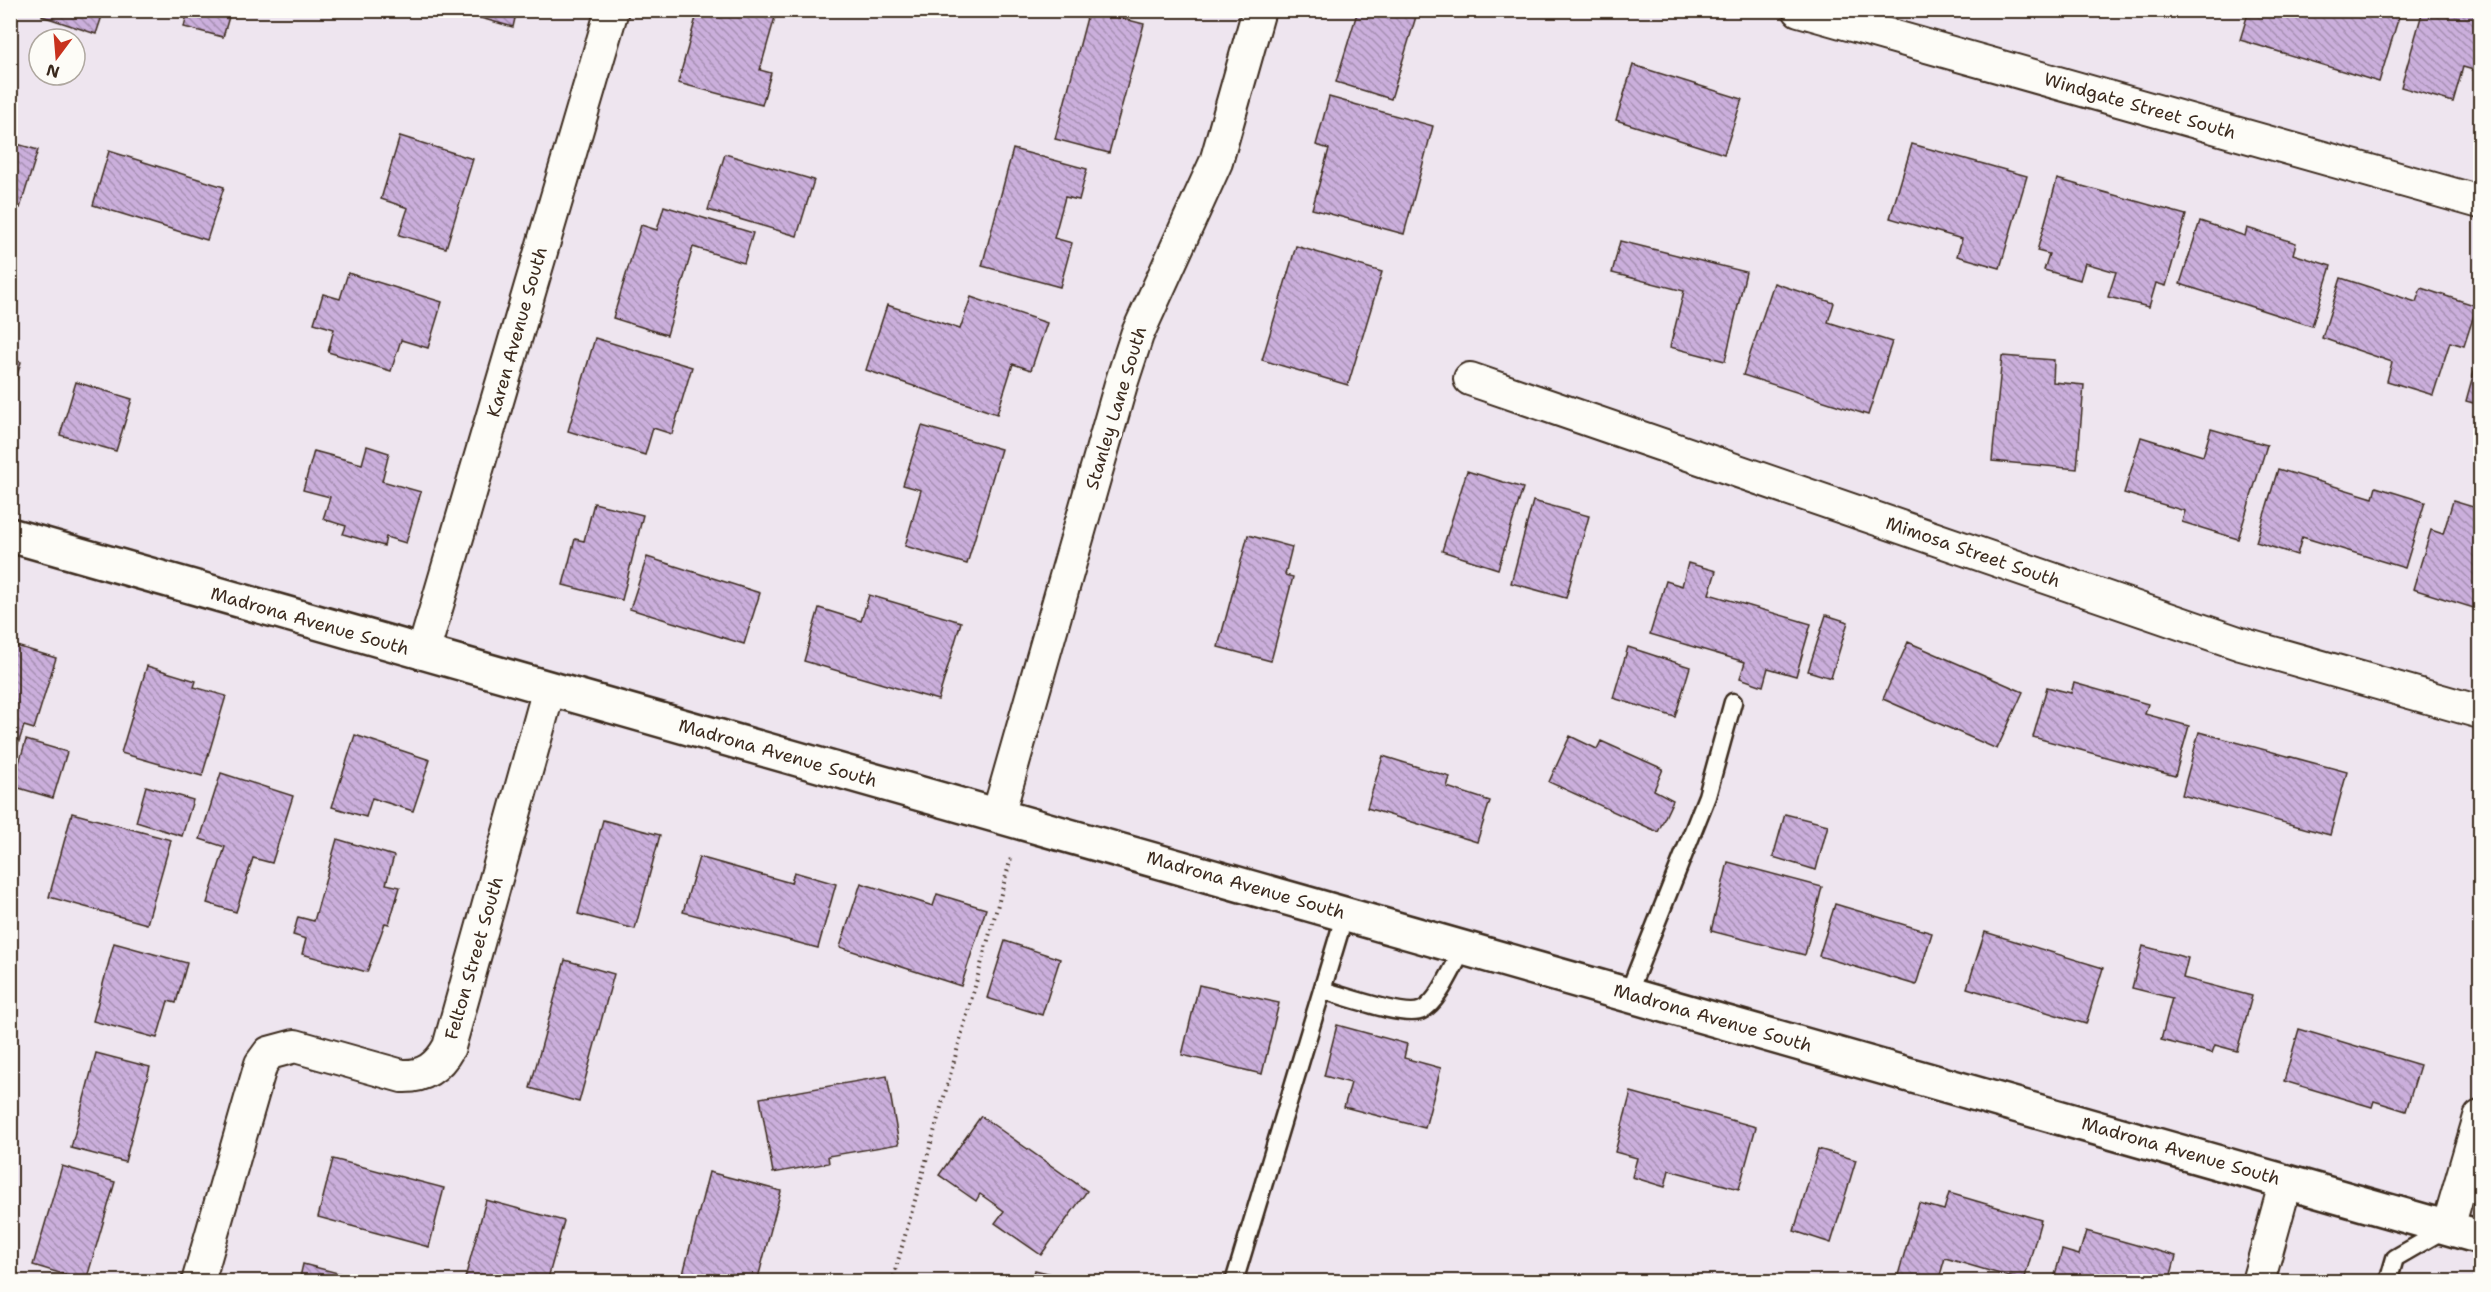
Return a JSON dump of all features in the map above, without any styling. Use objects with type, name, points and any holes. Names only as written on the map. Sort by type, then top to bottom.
[{"type":"main road","name":"Madrona Avenue South","points":[[10,535],[2481,1236]]},
{"type":"street","name":"Karen Avenue South","points":[[423,653],[612,10]]},
{"type":"street","name":"Stanley Lane South","points":[[1009,818],[1121,384],[1137,335],[1216,162],[1259,10]]},
{"type":"street","name":"Windgate Street South","points":[[1799,10],[2481,202]]},
{"type":"street","name":"Mimosa Street South","points":[[1470,379],[2241,644],[2481,712]]},
{"type":"street","name":"Felton Street South","points":[[198,1281],[261,1064],[269,1053],[295,1046],[409,1076],[417,1076],[429,1071],[442,1061],[449,1047],[549,689]]},
{"type":"street","points":[[2448,1227],[2481,1117]]},
{"type":"street","points":[[2258,1281],[2286,1181]]},
{"type":"lane","points":[[1628,994],[1707,796],[1733,702]]},
{"type":"lane","points":[[1234,1281],[1345,914]]},
{"type":"lane","points":[[1322,990],[1406,1013],[1421,1011],[1433,1002],[1464,948]]},
{"type":"lane","points":[[2388,1281],[2395,1258],[2448,1227]]},
{"type":"path","points":[[892,1281],[1009,818]]},
{"type":"building","points":[[43,10],[104,10],[96,34],[87,31],[87,27],[75,27],[42,16]]},
{"type":"building","points":[[188,10],[231,10],[223,37],[184,27]]},
{"type":"building","points":[[452,10],[517,10],[513,27]]},
{"type":"building","points":[[698,10],[777,10],[760,70],[771,73],[762,105],[678,83]]},
{"type":"building","points":[[1089,10],[1144,24],[1109,153],[1055,139]]},
{"type":"building","points":[[1358,10],[1418,10],[1391,99],[1336,82]]},
{"type":"building","points":[[2249,10],[2401,10],[2379,82],[2240,40]]},
{"type":"building","points":[[2423,10],[2464,10],[2480,15],[2480,72],[2463,67],[2453,102],[2401,87]]},
{"type":"building","points":[[1633,65],[1742,99],[1724,154],[1616,120]]},
{"type":"building","points":[[1329,97],[1433,126],[1404,234],[1312,209],[1329,149],[1316,145]]},
{"type":"building","points":[[400,136],[473,159],[446,248],[399,235],[408,208],[381,199]]},
{"type":"building","points":[[10,142],[38,150],[20,208],[10,205]]},
{"type":"building","points":[[1912,144],[2027,176],[2000,268],[1957,256],[1962,239],[1890,218]]},
{"type":"building","points":[[1013,149],[1087,169],[1079,200],[1065,197],[1054,238],[1072,243],[1060,287],[982,266]]},
{"type":"building","points":[[109,151],[224,187],[207,240],[93,205]]},
{"type":"building","points":[[725,154],[814,180],[797,236],[708,210]]},
{"type":"building","points":[[2057,179],[2186,215],[2166,286],[2156,283],[2149,307],[2108,297],[2116,272],[2085,263],[2080,280],[2044,270],[2049,254],[2037,251]]},
{"type":"building","points":[[664,206],[753,233],[744,263],[693,247],[667,335],[613,318],[641,225],[657,230]]},
{"type":"building","points":[[2200,221],[2245,236],[2247,228],[2296,243],[2293,254],[2331,266],[2312,326],[2180,284]]},
{"type":"building","points":[[1620,241],[1746,272],[1725,361],[1670,347],[1684,291],[1612,273]]},
{"type":"building","points":[[1296,246],[1382,272],[1348,385],[1262,360]]},
{"type":"building","points":[[348,273],[442,302],[428,348],[401,340],[391,371],[328,352],[334,329],[314,323],[323,294],[340,299]]},
{"type":"building","points":[[2341,278],[2416,302],[2421,288],[2477,306],[2464,346],[2450,342],[2433,395],[2387,381],[2392,362],[2322,338]]},
{"type":"building","points":[[1774,283],[1834,303],[1828,322],[1892,342],[1868,415],[1743,375]]},
{"type":"building","points":[[971,297],[1047,323],[1031,370],[1013,364],[997,414],[866,370],[887,305],[960,329]]},
{"type":"building","points":[[595,338],[692,367],[672,434],[653,428],[645,455],[568,431]]},
{"type":"building","points":[[2480,350],[2480,405],[2466,401]]},
{"type":"building","points":[[2002,356],[2054,360],[2053,382],[2084,385],[2077,469],[1992,461]]},
{"type":"building","points":[[10,359],[21,362],[10,400]]},
{"type":"building","points":[[76,382],[132,399],[116,451],[60,435]]},
{"type":"building","points":[[922,426],[1001,449],[967,564],[905,546],[921,490],[903,485]]},
{"type":"building","points":[[2211,429],[2267,445],[2238,539],[2182,522],[2185,511],[2124,493],[2141,437],[2203,456]]},
{"type":"building","points":[[367,446],[389,453],[382,481],[421,492],[406,543],[386,537],[384,546],[343,534],[346,526],[323,519],[330,497],[303,490],[314,451],[362,464]]},
{"type":"building","points":[[2278,469],[2373,498],[2376,487],[2425,502],[2405,568],[2302,537],[2297,555],[2256,542]]},
{"type":"building","points":[[1467,471],[1523,488],[1498,569],[1442,551]]},
{"type":"building","points":[[1533,501],[1589,516],[1566,598],[1511,583]]},
{"type":"building","points":[[2453,501],[2480,509],[2480,610],[2413,589],[2431,530],[2443,534]]},
{"type":"building","points":[[594,503],[643,515],[622,600],[563,585],[575,539],[584,541]]},
{"type":"building","points":[[1248,535],[1292,547],[1285,575],[1293,577],[1271,661],[1218,647]]},
{"type":"building","points":[[647,557],[760,593],[744,644],[630,609]]},
{"type":"building","points":[[1688,563],[1716,571],[1709,594],[1811,624],[1796,676],[1768,668],[1763,686],[1740,678],[1745,662],[1650,634],[1666,581],[1682,586]]},
{"type":"building","points":[[869,595],[961,622],[938,700],[804,661],[819,608],[861,621]]},
{"type":"building","points":[[1826,615],[1848,622],[1831,678],[1808,671]]},
{"type":"building","points":[[1908,642],[2023,692],[1997,749],[1883,699]]},
{"type":"building","points":[[10,644],[56,658],[34,729],[24,726],[10,769]]},
{"type":"building","points":[[1628,647],[1690,667],[1675,717],[1613,698]]},
{"type":"building","points":[[147,666],[196,681],[194,687],[226,696],[202,776],[121,753]]},
{"type":"building","points":[[2074,683],[2148,704],[2145,714],[2189,726],[2175,776],[2033,737],[2047,687],[2071,693]]},
{"type":"building","points":[[2199,732],[2347,772],[2330,835],[2182,795]]},
{"type":"building","points":[[355,735],[430,760],[413,811],[372,798],[366,817],[332,807]]},
{"type":"building","points":[[1570,736],[1597,749],[1601,741],[1663,769],[1654,790],[1673,800],[1658,832],[1549,782]]},
{"type":"building","points":[[26,740],[67,752],[53,798],[12,786]]},
{"type":"building","points":[[1383,756],[1450,777],[1447,787],[1490,801],[1477,842],[1367,808]]},
{"type":"building","points":[[221,773],[293,796],[272,863],[253,858],[236,912],[207,903],[225,847],[200,839]]},
{"type":"building","points":[[146,786],[193,800],[182,836],[136,822]]},
{"type":"building","points":[[72,813],[171,840],[147,924],[49,897]]},
{"type":"building","points":[[1785,814],[1828,825],[1816,870],[1773,857]]},
{"type":"building","points":[[603,820],[660,835],[635,929],[578,914]]},
{"type":"building","points":[[337,839],[394,856],[386,884],[400,887],[389,924],[385,923],[367,972],[302,954],[306,939],[293,935],[298,917],[314,921]]},
{"type":"building","points":[[699,857],[791,883],[794,872],[836,884],[818,948],[683,912]]},
{"type":"building","points":[[1728,862],[1822,887],[1805,955],[1711,931]]},
{"type":"building","points":[[861,883],[933,906],[937,894],[986,909],[961,986],[840,947]]},
{"type":"building","points":[[1835,904],[1932,933],[1916,985],[1819,956]]},
{"type":"building","points":[[1985,932],[2103,968],[2086,1024],[1967,988]]},
{"type":"building","points":[[1005,941],[1060,959],[1042,1015],[987,998]]},
{"type":"building","points":[[114,943],[187,963],[176,1003],[168,1001],[157,1038],[93,1021]]},
{"type":"building","points":[[2143,946],[2188,958],[2183,978],[2252,996],[2237,1051],[2215,1045],[2212,1053],[2161,1040],[2172,998],[2132,988]]},
{"type":"building","points":[[565,960],[614,974],[579,1102],[530,1088]]},
{"type":"building","points":[[1199,985],[1279,1003],[1262,1074],[1182,1055]]},
{"type":"building","points":[[1337,1025],[1407,1044],[1404,1058],[1441,1068],[1425,1128],[1344,1107],[1351,1083],[1324,1076]]},
{"type":"building","points":[[2299,1029],[2420,1065],[2406,1111],[2374,1101],[2372,1107],[2284,1081]]},
{"type":"building","points":[[96,1053],[150,1067],[125,1162],[71,1148]]},
{"type":"building","points":[[887,1076],[899,1144],[828,1156],[829,1163],[773,1173],[760,1098]]},
{"type":"building","points":[[1631,1092],[1756,1127],[1739,1189],[1669,1170],[1665,1187],[1632,1177],[1637,1158],[1615,1152]]},
{"type":"building","points":[[981,1116],[1087,1191],[1041,1255],[995,1223],[1004,1211],[980,1194],[976,1201],[939,1175]]},
{"type":"building","points":[[1818,1149],[1856,1160],[1831,1243],[1794,1231]]},
{"type":"building","points":[[333,1159],[444,1188],[429,1247],[318,1217]]},
{"type":"building","points":[[62,1166],[115,1182],[86,1281],[33,1265]]},
{"type":"building","points":[[709,1172],[781,1191],[757,1282],[681,1282]]},
{"type":"building","points":[[1949,1193],[2041,1220],[2024,1281],[1945,1258],[1938,1282],[1896,1282],[1919,1203],[1944,1210]]},
{"type":"building","points":[[486,1200],[564,1221],[547,1282],[464,1282]]},
{"type":"building","points":[[2086,1231],[2176,1256],[2169,1282],[2053,1282],[2062,1250],[2079,1255]]},
{"type":"building","points":[[303,1264],[361,1279],[361,1282],[299,1282]]},
{"type":"building","points":[[1035,1270],[1085,1282],[1032,1282]]}]
